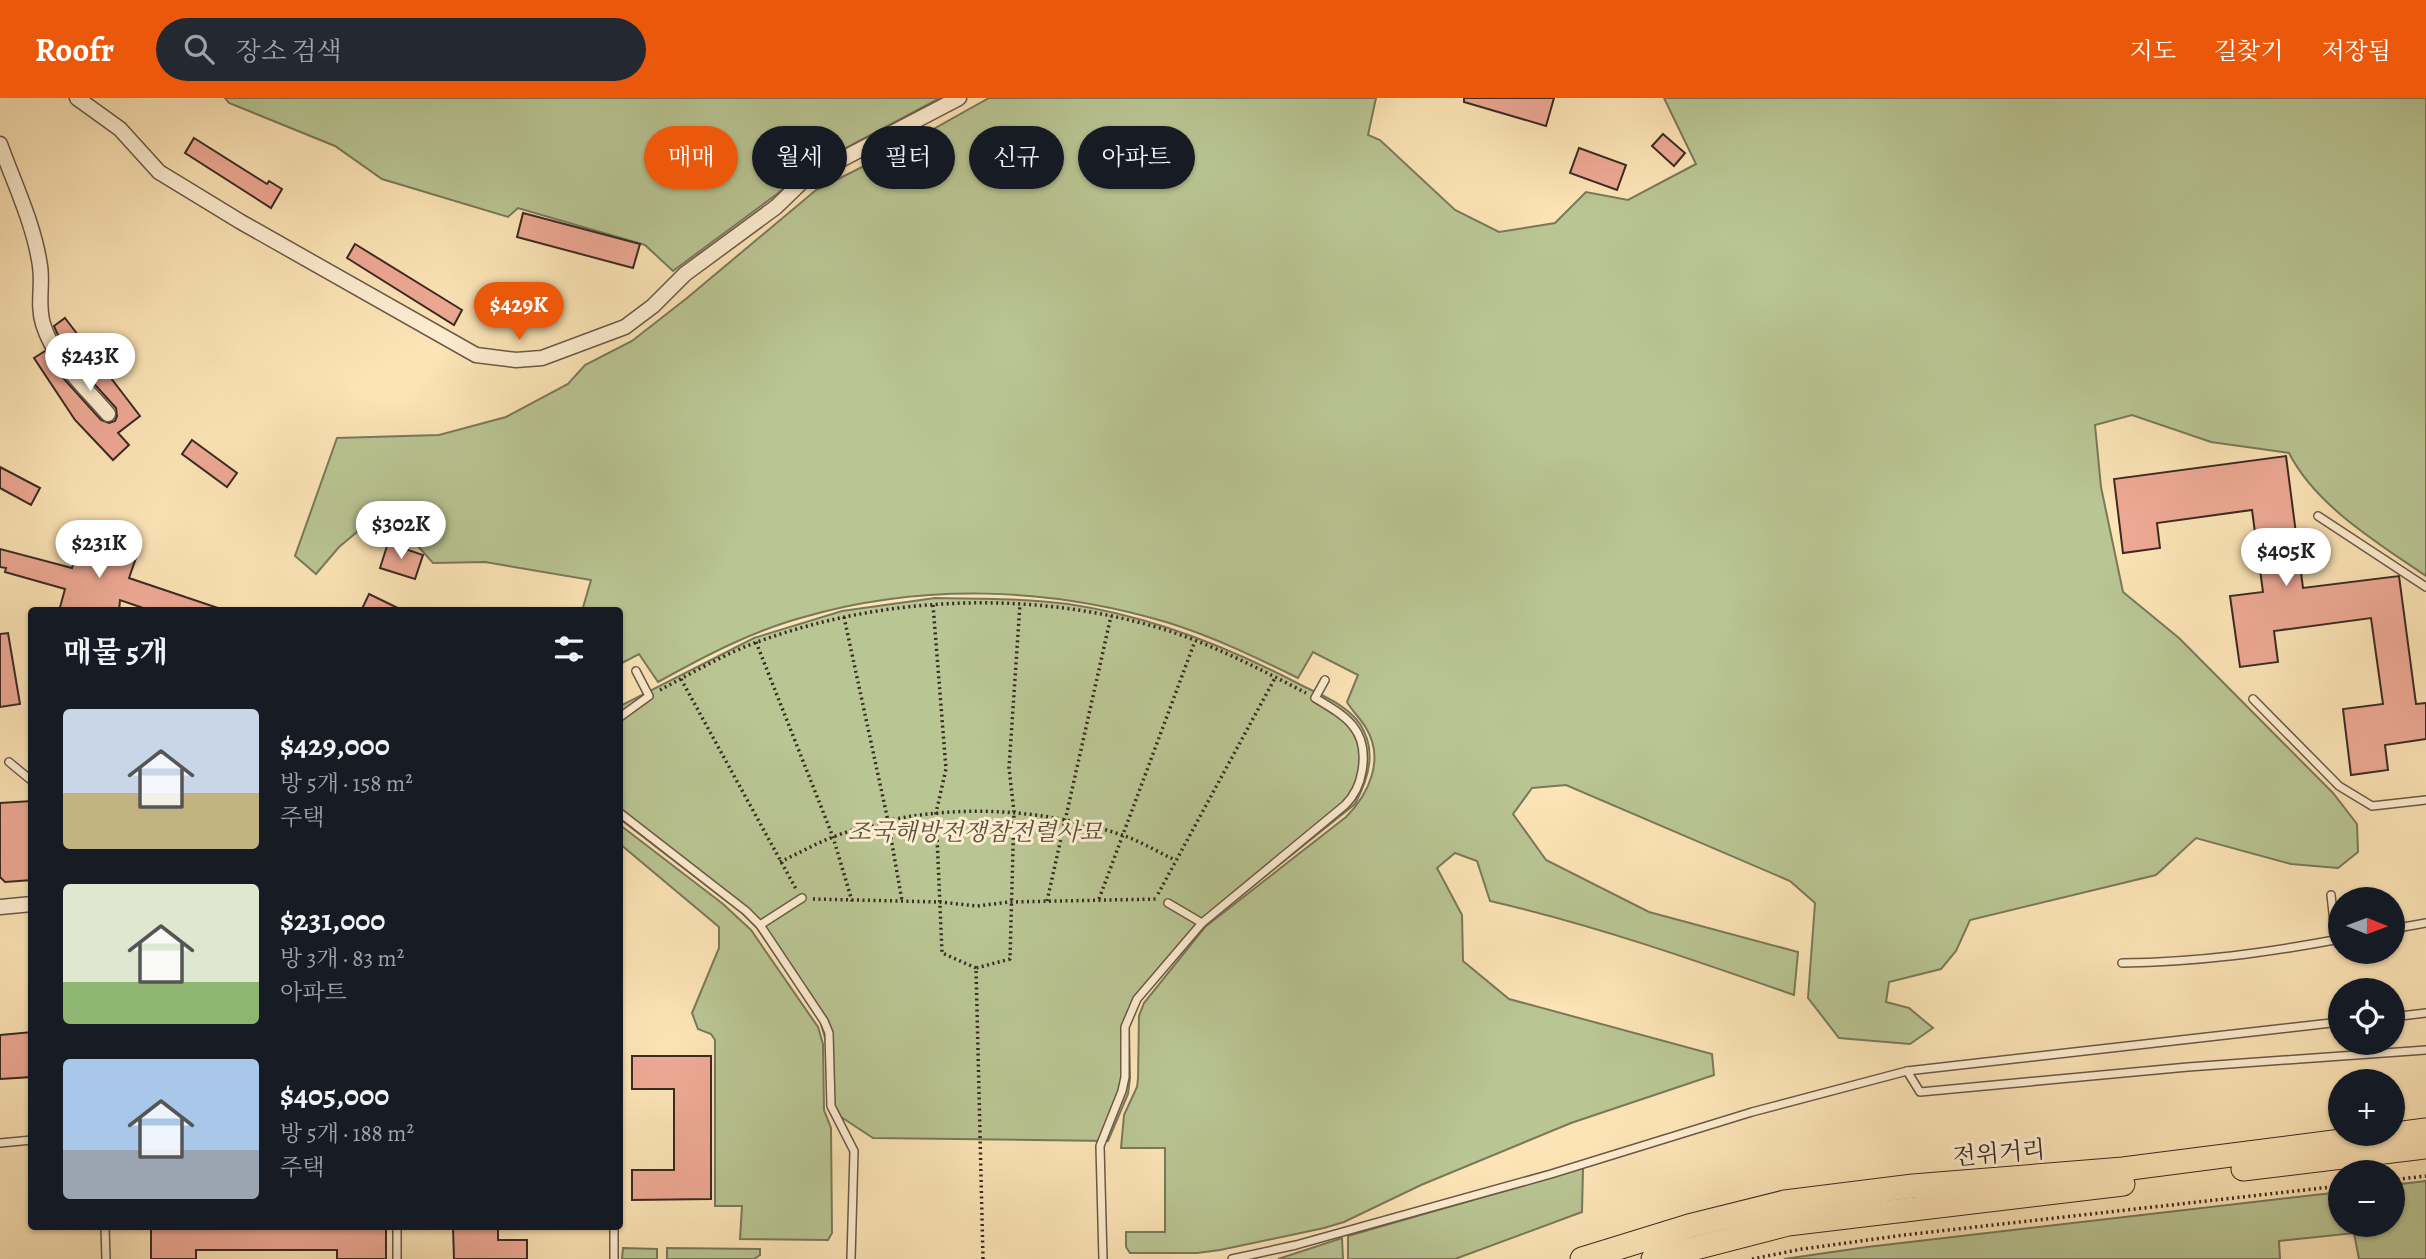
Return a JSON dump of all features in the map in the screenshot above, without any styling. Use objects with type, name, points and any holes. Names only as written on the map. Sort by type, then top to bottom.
[{"type":"main road","name":"전위거리","points":[[1582,1259],[1689,1226],[1785,1202],[1913,1186],[2123,1169],[2426,1130]]},
{"type":"main road","name":"전위거리","points":[[1653,1259],[1788,1224],[2426,1147]]},
{"type":"street","points":[[77,98],[120,129],[159,172],[241,222],[477,355],[516,360],[542,358],[625,327],[653,306],[685,274],[776,207],[806,178],[959,98]]},
{"type":"street","points":[[0,144],[33,237],[40,267],[43,324],[59,357],[108,415]]},
{"type":"street","points":[[0,907],[28,904]]},
{"type":"lane","points":[[2318,516],[2426,587]]},
{"type":"lane","points":[[623,715],[649,696],[636,671]]},
{"type":"lane","points":[[1103,1259],[1100,1146],[1122,1091],[1125,1027],[1137,999],[1202,923],[1345,805],[1356,791],[1364,762],[1361,737],[1342,714],[1315,698],[1325,680]]},
{"type":"lane","points":[[2252,699],[2339,786],[2372,806],[2426,800]]},
{"type":"lane","points":[[9,762],[28,778]]},
{"type":"lane","points":[[623,815],[746,911],[760,925],[824,1021],[829,1033],[831,1106],[855,1151],[851,1259]]},
{"type":"lane","points":[[760,925],[802,898]]},
{"type":"lane","points":[[1168,903],[1202,923]]},
{"type":"lane","points":[[2405,927],[2426,923]]},
{"type":"lane","points":[[2122,963],[2172,962],[2261,954],[2328,941]]},
{"type":"lane","points":[[2405,1015],[2426,1013]]},
{"type":"lane","points":[[1232,1259],[1296,1245],[1551,1174],[1752,1112],[1907,1071],[2328,1023]]},
{"type":"lane","points":[[1907,1071],[1920,1092],[2188,1067],[2426,1050]]},
{"type":"lane","points":[[0,1143],[28,1140]]},
{"type":"lane","points":[[105,1230],[106,1259]]},
{"type":"lane","points":[[397,1230],[397,1259]]},
{"type":"lane","points":[[614,1230],[614,1259]]},
{"type":"path","points":[[649,696],[756,642],[803,626],[892,608],[975,603],[1064,607],[1157,627],[1195,641],[1315,698]]},
{"type":"path","points":[[933,605],[946,769],[936,813],[942,953],[976,968],[1010,959],[1014,812],[1009,768],[1020,604]]},
{"type":"path","points":[[1046,901],[1111,616]]},
{"type":"path","points":[[844,617],[888,821],[902,901]]},
{"type":"path","points":[[1099,899],[1195,641]]},
{"type":"path","points":[[756,642],[833,837],[852,901]]},
{"type":"path","points":[[1156,898],[1275,678]]},
{"type":"path","points":[[681,679],[802,898],[940,902],[977,906],[1010,902],[1156,898],[1168,903]]},
{"type":"path","points":[[780,862],[833,837],[888,821],[936,813],[1014,812],[1066,820],[1123,835],[1175,860]]},
{"type":"path","points":[[976,968],[983,1259]]},
{"type":"path","points":[[2405,1178],[2426,1176]]},
{"type":"path","points":[[1752,1259],[1904,1235],[2328,1187]]},
{"type":"green space","points":[[225,98],[940,98],[887,126],[861,126],[861,140],[847,147],[847,126],[752,126],[752,189],[783,189],[673,271],[645,245],[518,208],[508,217],[382,179],[335,146],[229,103]]},
{"type":"green space","points":[[989,98],[1376,98],[1368,135],[1380,140],[1455,210],[1499,232],[1555,223],[1586,192],[1628,200],[1696,164],[1664,98],[2426,98],[2426,576],[2369,537],[2332,507],[2315,490],[2289,453],[2211,442],[2132,415],[2095,425],[2101,487],[2123,592],[2179,638],[2333,793],[2357,824],[2358,852],[2338,868],[2291,864],[2196,838],[2156,875],[1970,920],[1956,951],[1941,969],[1889,982],[1886,1002],[1909,1008],[1933,1028],[1910,1044],[1839,1038],[1808,998],[1815,903],[1790,881],[1566,785],[1532,788],[1513,814],[1546,860],[1649,912],[1798,952],[1794,995],[1606,932],[1490,901],[1477,861],[1455,853],[1437,868],[1462,915],[1463,961],[1509,999],[1712,1054],[1714,1075],[1571,1123],[1421,1185],[1344,1222],[1220,1250],[1197,1253],[1130,1253],[1126,1247],[1126,1232],[1165,1232],[1165,1148],[1121,1148],[1124,1115],[1137,1087],[1139,1016],[1144,1003],[1205,927],[1346,817],[1362,798],[1372,776],[1374,752],[1366,728],[1347,702],[1358,675],[1313,652],[1298,678],[1217,640],[1122,610],[1031,596],[940,594],[849,606],[804,617],[747,637],[658,682],[639,654],[623,662],[623,607],[583,607],[591,580],[485,562],[433,563],[407,534],[363,527],[339,547],[316,574],[295,556],[337,438],[439,435],[506,417],[568,384],[585,365],[632,341],[816,190],[847,189],[847,174],[861,168],[861,189],[955,189],[955,126],[939,126]]},
{"type":"green space","name":"조국해방전쟁참전렬사묘","points":[[935,598],[1018,600],[1099,609],[1159,625],[1247,658],[1342,706],[1360,724],[1370,754],[1364,784],[1355,804],[1204,925],[1140,999],[1129,1026],[1128,1094],[1108,1141],[873,1138],[829,1109],[827,1045],[820,1020],[757,928],[742,913],[623,821],[623,704],[754,638],[842,611]]},
{"type":"green space","points":[[623,827],[723,904],[751,930],[818,1027],[823,1044],[824,1110],[831,1128],[832,1233],[828,1240],[740,1239],[742,1206],[715,1206],[715,1040],[711,1034],[698,1029],[692,1013],[719,948],[719,927],[623,847]]},
{"type":"green space","points":[[1583,1168],[1582,1212],[1455,1259],[1348,1259],[1348,1236]]},
{"type":"green space","points":[[2426,1181],[2426,1259],[2359,1259],[2355,1237],[2405,1237],[2405,1183]]},
{"type":"green space","points":[[2328,1193],[2328,1236],[2279,1241],[2280,1259],[1784,1259]]},
{"type":"green space","points":[[1342,1238],[1343,1259],[1278,1259]]},
{"type":"green space","points":[[623,1248],[657,1249],[657,1259],[622,1259]]},
{"type":"green space","points":[[667,1248],[760,1249],[760,1255],[754,1259],[667,1259]]},
{"type":"building","points":[[1464,98],[1554,98],[1546,126],[1464,102]]},
{"type":"building","points":[[1663,134],[1685,153],[1674,166],[1652,146]]},
{"type":"building","points":[[194,138],[267,184],[269,181],[282,189],[271,208],[185,153]]},
{"type":"building","points":[[1579,148],[1626,165],[1617,190],[1570,173]]},
{"type":"building","points":[[523,213],[640,244],[633,268],[517,237]]},
{"type":"building","points":[[355,244],[462,310],[454,325],[347,258]]},
{"type":"building","points":[[65,318],[140,416],[118,433],[129,445],[113,460],[75,420],[34,358],[45,351],[63,378],[101,420],[109,423],[115,421],[116,408],[78,366],[57,333],[54,326]]},
{"type":"building","points":[[192,440],[237,473],[227,487],[182,454]]},
{"type":"building","points":[[2286,456],[2303,588],[2399,576],[2416,704],[2426,703],[2426,739],[2385,745],[2388,770],[2351,775],[2343,709],[2383,704],[2371,618],[2274,631],[2278,662],[2240,667],[2230,596],[2263,592],[2252,510],[2157,523],[2160,548],[2123,553],[2114,479]]},
{"type":"building","points":[[0,467],[40,488],[31,505],[0,488]]},
{"type":"building","points":[[84,533],[138,552],[129,578],[215,607],[140,607],[120,600],[119,607],[60,607],[65,589],[5,572],[6,568],[0,567],[0,549],[72,568]]},
{"type":"building","points":[[388,543],[423,555],[415,579],[380,568]]},
{"type":"building","points":[[369,594],[396,607],[363,607]]},
{"type":"building","points":[[8,633],[20,704],[0,707],[0,634]]},
{"type":"building","points":[[28,801],[28,880],[5,882],[0,877],[0,803]]},
{"type":"building","points":[[28,1032],[28,1077],[0,1079],[0,1035]]},
{"type":"building","points":[[632,1056],[711,1056],[711,1199],[632,1200],[632,1170],[674,1170],[674,1089],[632,1089]]},
{"type":"building","points":[[151,1230],[386,1230],[386,1259],[337,1259],[337,1250],[196,1250],[196,1259],[151,1259]]},
{"type":"building","points":[[453,1230],[498,1230],[498,1240],[527,1240],[527,1259],[454,1259]]}]
